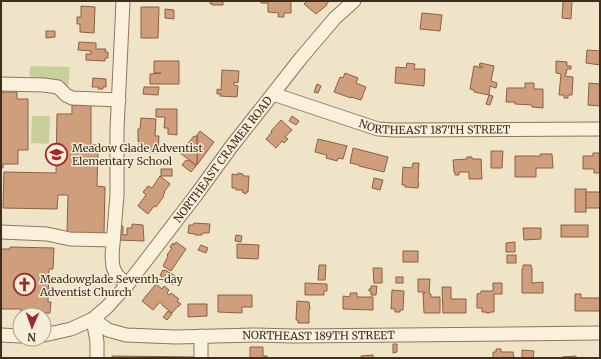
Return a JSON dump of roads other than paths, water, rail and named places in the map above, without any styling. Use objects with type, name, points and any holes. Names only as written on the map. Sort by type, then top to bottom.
[{"type":"street","points":[[123,1],[117,130],[117,195],[112,256],[113,267],[116,274],[127,285]]},
{"type":"street","name":"NORTHEAST CRAMER ROAD","points":[[92,319],[107,307],[127,285],[232,146],[319,36],[335,18],[354,1]]},
{"type":"street","points":[[1,84],[44,85],[58,87],[66,95],[72,98],[119,100]]},
{"type":"street","name":"NORTHEAST 187TH STREET","points":[[274,94],[378,129],[600,129]]},
{"type":"street","points":[[1,232],[47,234],[70,239],[113,240]]},
{"type":"street","points":[[52,333],[71,329],[92,319],[97,342],[97,358]]},
{"type":"street","name":"NORTHEAST 189TH STREET","points":[[92,319],[108,330],[126,335],[176,337],[255,335],[293,336],[600,333]]},
{"type":"street","points":[[1,335],[12,336]]},
{"type":"street","points":[[201,358],[202,336]]},
{"type":"place","name":"Meadow Glade Adventist Elementary School","points":[[57,154]]},
{"type":"place","name":"Meadowglade Seventh-day Adventist Church","points":[[25,285]]}]
